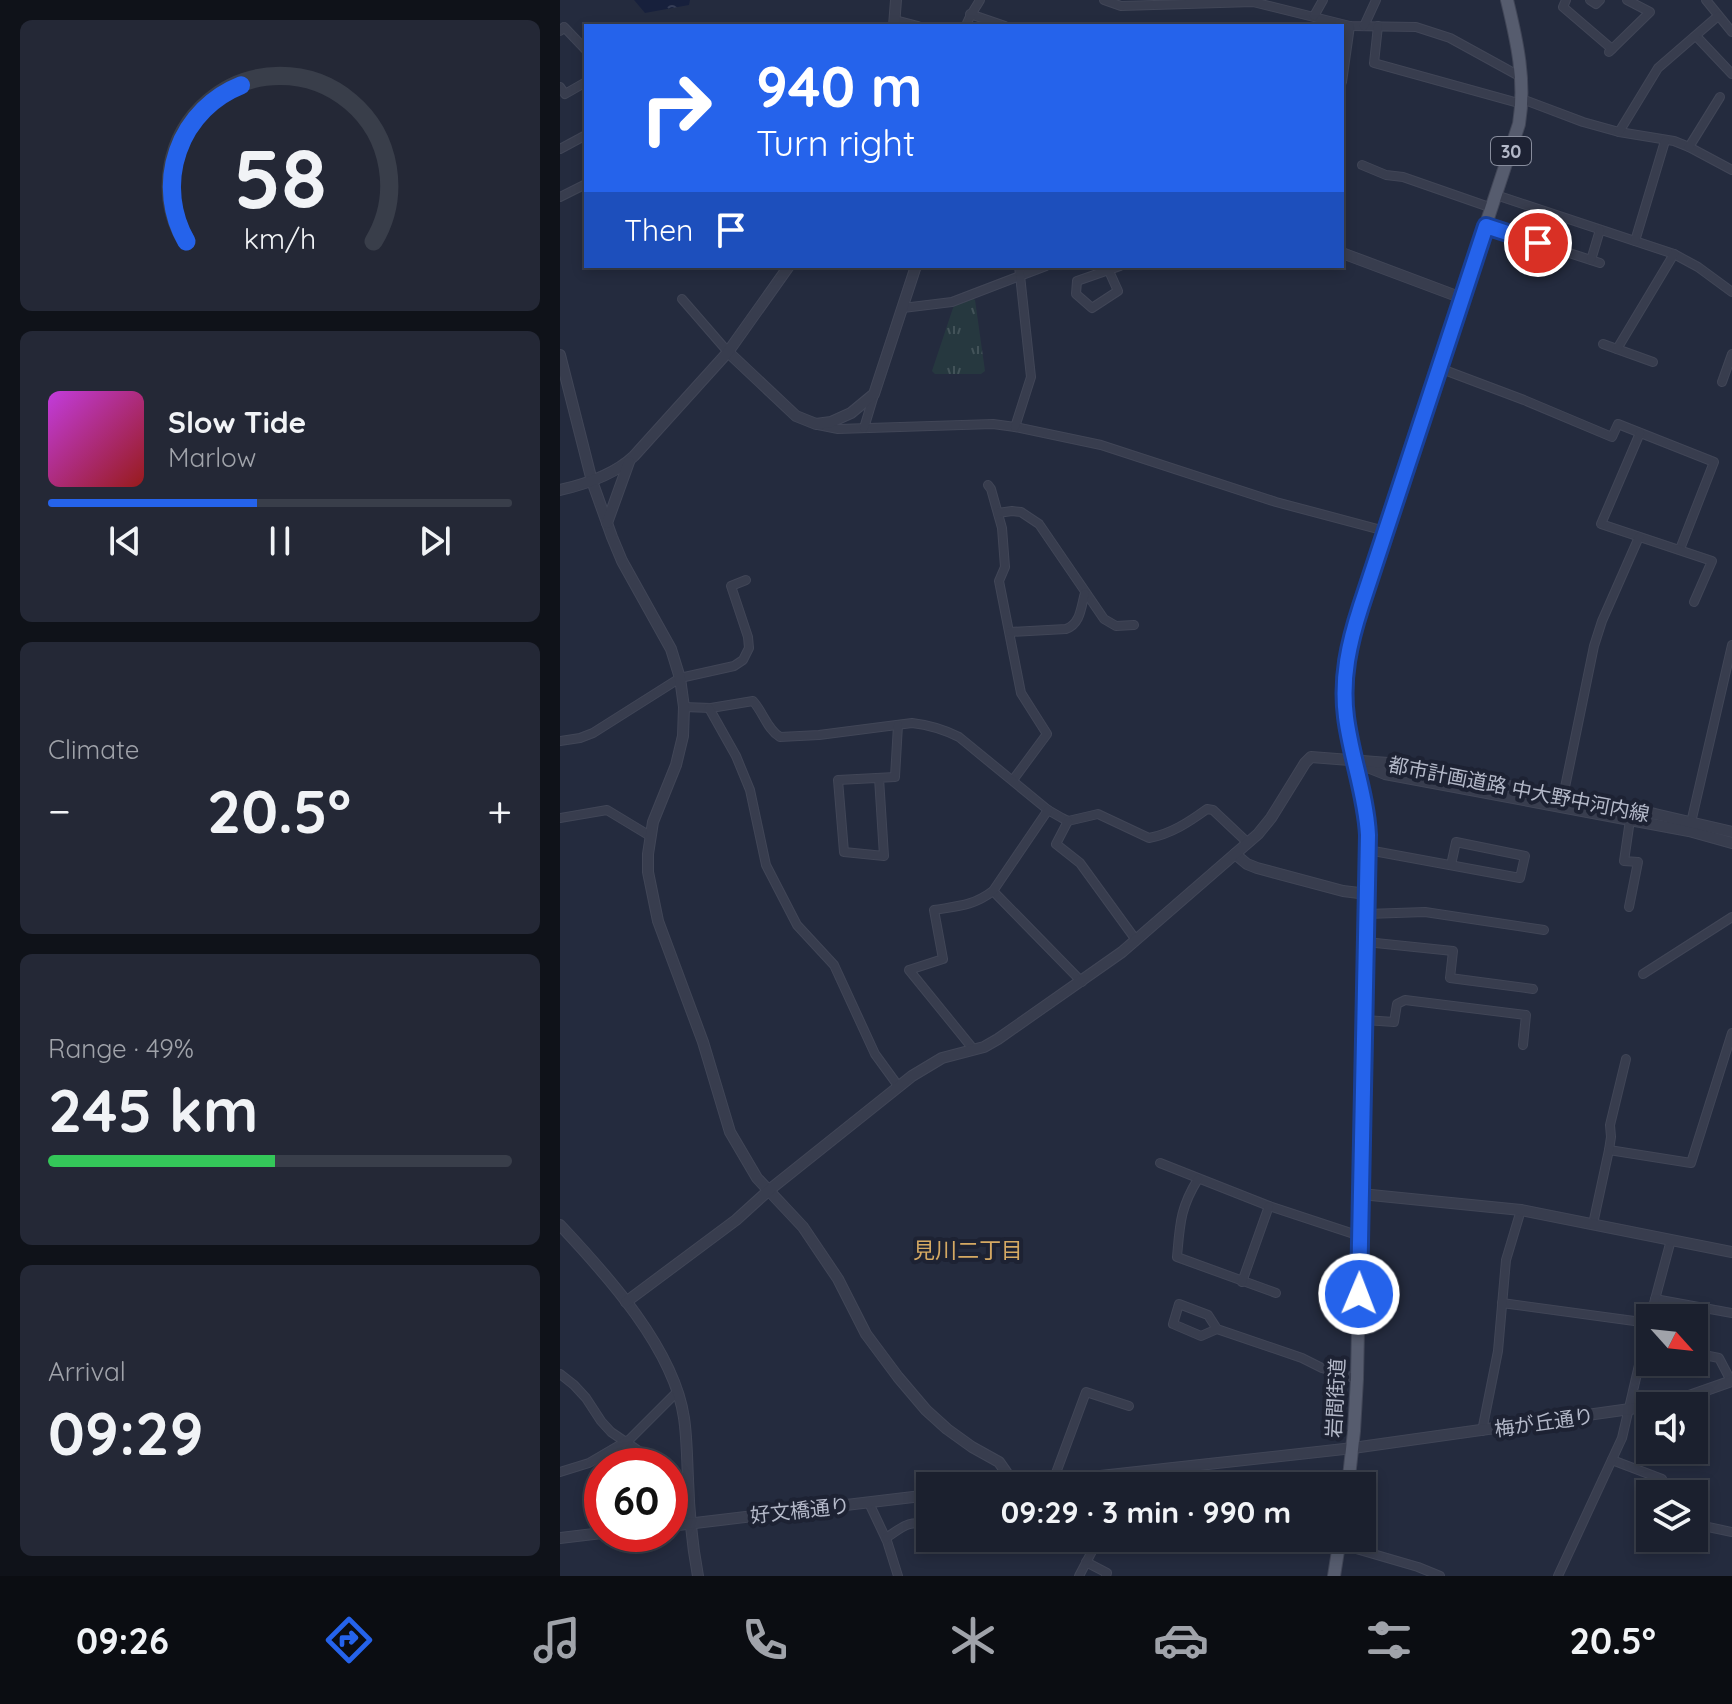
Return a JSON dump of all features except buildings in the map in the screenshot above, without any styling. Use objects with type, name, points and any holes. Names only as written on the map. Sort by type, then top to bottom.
[{"type":"main road","name":"岩間街道","points":[[1350,1472],[1357,1379],[1368,850],[1365,805],[1346,718],[1345,672],[1353,630],[1519,124],[1522,77],[1507,0]]},
{"type":"main road","points":[[1334,1576],[1337,1552]]},
{"type":"street","points":[[967,24],[980,0]]},
{"type":"street","points":[[1104,0],[1122,3],[1275,3],[1335,24]]},
{"type":"street","points":[[1314,16],[1323,0]]},
{"type":"street","points":[[1364,26],[1376,0]]},
{"type":"street","points":[[1566,0],[1563,7],[1611,50],[1650,12],[1627,0]]},
{"type":"street","points":[[1590,0],[1596,4],[1600,0]]},
{"type":"street","points":[[1706,0],[1732,32]]},
{"type":"street","points":[[895,23],[896,2]]},
{"type":"street","points":[[970,14],[999,24]]},
{"type":"street","points":[[1619,132],[1658,68],[1718,16]]},
{"type":"street","points":[[1378,26],[1374,63],[1522,102],[1619,132],[1674,141],[1732,170]]},
{"type":"street","points":[[560,31],[564,27],[584,48]]},
{"type":"street","points":[[1344,55],[1346,28],[1416,27],[1450,38],[1522,77]]},
{"type":"street","points":[[1696,36],[1732,74]]},
{"type":"street","points":[[560,87],[565,94],[584,83]]},
{"type":"street","points":[[1689,147],[1720,97]]},
{"type":"street","points":[[560,149],[584,136]]},
{"type":"street","points":[[1635,241],[1665,141]]},
{"type":"street","points":[[1362,165],[1386,175],[1600,230],[1674,254],[1732,292]]},
{"type":"street","points":[[560,197],[584,185]]},
{"type":"street","points":[[1486,226],[1596,262],[1600,230]]},
{"type":"street","points":[[1344,254],[1462,298]]},
{"type":"street","points":[[1617,349],[1674,254]]},
{"type":"street","points":[[560,490],[592,481],[629,460],[728,352],[788,268]]},
{"type":"street","points":[[864,428],[915,268]]},
{"type":"street","points":[[1015,427],[1031,377],[1019,268]]},
{"type":"street","points":[[903,308],[952,302],[1041,268]]},
{"type":"street","points":[[1109,271],[1118,291],[1092,308],[1076,294],[1077,281],[1116,268]]},
{"type":"street","points":[[682,299],[728,352],[796,416],[816,424],[829,428],[993,424],[1015,427],[1101,445],[1262,498],[1385,531]]},
{"type":"street","points":[[1603,344],[1653,362]]},
{"type":"street","points":[[1722,382],[1732,354]]},
{"type":"street","points":[[560,355],[592,481],[607,523],[622,561],[671,649],[680,678],[684,707],[683,736],[672,777],[656,811],[650,836],[648,872],[658,921],[703,1042],[730,1132],[749,1166],[768,1191],[794,1216],[815,1245],[838,1279],[866,1334],[898,1377],[947,1429],[1004,1467],[1006,1472]]},
{"type":"street","points":[[1439,368],[1612,437],[1618,424],[1714,462],[1680,549]]},
{"type":"street","points":[[816,424],[831,422],[851,413],[874,394]]},
{"type":"street","points":[[1640,433],[1601,524],[1712,561],[1694,602]]},
{"type":"street","points":[[607,523],[629,460]]},
{"type":"street","points":[[988,485],[1002,528],[1005,567],[999,581],[1021,693],[1047,734],[1013,780]]},
{"type":"street","points":[[998,513],[1021,512],[1039,524],[1104,619],[1116,626],[1134,625]]},
{"type":"street","points":[[1563,797],[1594,646],[1639,537]]},
{"type":"street","points":[[560,741],[593,733],[680,678],[734,666],[743,660],[749,648],[748,637],[731,586],[746,580]]},
{"type":"street","points":[[1010,632],[1073,627],[1085,593]]},
{"type":"street","points":[[1690,826],[1732,647]]},
{"type":"street","points":[[684,707],[709,708],[753,701],[774,734],[780,737],[912,723],[942,728],[959,737],[1048,810],[1068,821],[1098,814],[1149,838],[1179,828],[1207,809],[1213,810],[1248,843]]},
{"type":"street","points":[[709,708],[736,756],[750,790],[766,865],[797,925],[834,965],[875,1054],[899,1087]]},
{"type":"street","points":[[879,778],[884,856],[844,852],[838,780],[895,777],[898,725]]},
{"type":"street","points":[[626,1302],[736,1220],[768,1191],[926,1067],[942,1058],[984,1047],[998,1039],[1082,982],[1136,940],[1266,826],[1309,758],[1355,761]]},
{"type":"street","name":"都市計画道路 中大野中河内線","points":[[1355,761],[1388,763],[1563,797],[1690,826],[1732,843]]},
{"type":"street","name":"都市計画道路 中大野中河内線","points":[[1355,761],[1385,774],[1630,820],[1732,832]]},
{"type":"street","points":[[560,818],[607,810],[650,836]]},
{"type":"street","points":[[974,1050],[909,970],[943,959],[934,910],[971,905],[993,891],[1048,810]]},
{"type":"street","points":[[1629,907],[1638,862],[1624,861],[1630,820]]},
{"type":"street","points":[[1068,821],[1056,844],[1080,863],[1136,940]]},
{"type":"street","points":[[1368,850],[1520,878],[1525,856],[1456,842],[1451,865]]},
{"type":"street","points":[[1235,854],[1257,868],[1343,891],[1367,894]]},
{"type":"street","points":[[993,891],[1082,982]]},
{"type":"street","points":[[1367,914],[1425,912],[1544,930]]},
{"type":"street","points":[[1643,974],[1732,917]]},
{"type":"street","points":[[1366,942],[1453,951],[1450,978],[1533,989]]},
{"type":"street","points":[[1365,1020],[1394,1022],[1397,1004],[1405,1000],[1526,1015],[1523,1045]]},
{"type":"street","points":[[1609,1150],[1691,1163],[1732,1033]]},
{"type":"street","points":[[1593,1224],[1609,1150],[1610,1125],[1626,1059]]},
{"type":"street","points":[[1160,1163],[1269,1206],[1360,1236]]},
{"type":"street","points":[[1198,1179],[1181,1217],[1177,1257],[1276,1293]]},
{"type":"street","points":[[1361,1194],[1521,1210],[1732,1252]]},
{"type":"street","points":[[1242,1282],[1269,1206]]},
{"type":"street","points":[[1482,1431],[1498,1351],[1506,1260],[1521,1210]]},
{"type":"street","points":[[560,1225],[626,1302],[655,1342],[677,1392],[685,1420],[686,1448]]},
{"type":"street","points":[[1654,1304],[1671,1240]]},
{"type":"street","points":[[1655,1299],[1732,1313]]},
{"type":"street","points":[[1502,1303],[1636,1318]]},
{"type":"street","points":[[1217,1329],[1201,1336],[1173,1324],[1179,1304],[1208,1315],[1217,1329],[1357,1379]]},
{"type":"street","points":[[1708,1356],[1719,1358],[1732,1381]]},
{"type":"street","points":[[560,1374],[586,1398],[611,1432],[634,1448]]},
{"type":"street","points":[[1558,1576],[1622,1438],[1638,1376]]},
{"type":"street","name":"梅が丘通り","points":[[1353,1448],[1630,1409],[1675,1401],[1732,1381]]},
{"type":"street","points":[[560,1472],[589,1463],[630,1439],[677,1392]]},
{"type":"street","points":[[1056,1472],[1086,1392],[1129,1406]]},
{"type":"street","points":[[1167,1472],[1353,1448]]},
{"type":"street","points":[[1612,1460],[1662,1480]]},
{"type":"street","points":[[688,1483],[698,1576]]},
{"type":"street","name":"好文橋通り","points":[[690,1523],[916,1497]]},
{"type":"street","points":[[869,1503],[886,1538],[898,1576]]},
{"type":"street","points":[[886,1538],[916,1521]]},
{"type":"street","points":[[1708,1527],[1732,1532]]},
{"type":"street","points":[[560,1538],[584,1535]]},
{"type":"street","points":[[1079,1576],[1091,1552]]},
{"type":"street","points":[[1372,1552],[1440,1576]]},
{"type":"street","points":[[1086,1562],[1107,1573],[1106,1576]]},
{"type":"green space","points":[[972,298],[975,300],[985,371],[981,374],[935,374],[932,371],[953,308]]},
{"type":"water","points":[[634,0],[690,0],[689,5],[645,13]]},
{"type":"district","name":"見川二丁目","points":[[968,1250]]},
{"type":"route","points":[[1359,1294],[1368,835],[1365,805],[1346,718],[1344,693],[1348,653],[1486,226],[1538,243]]}]
